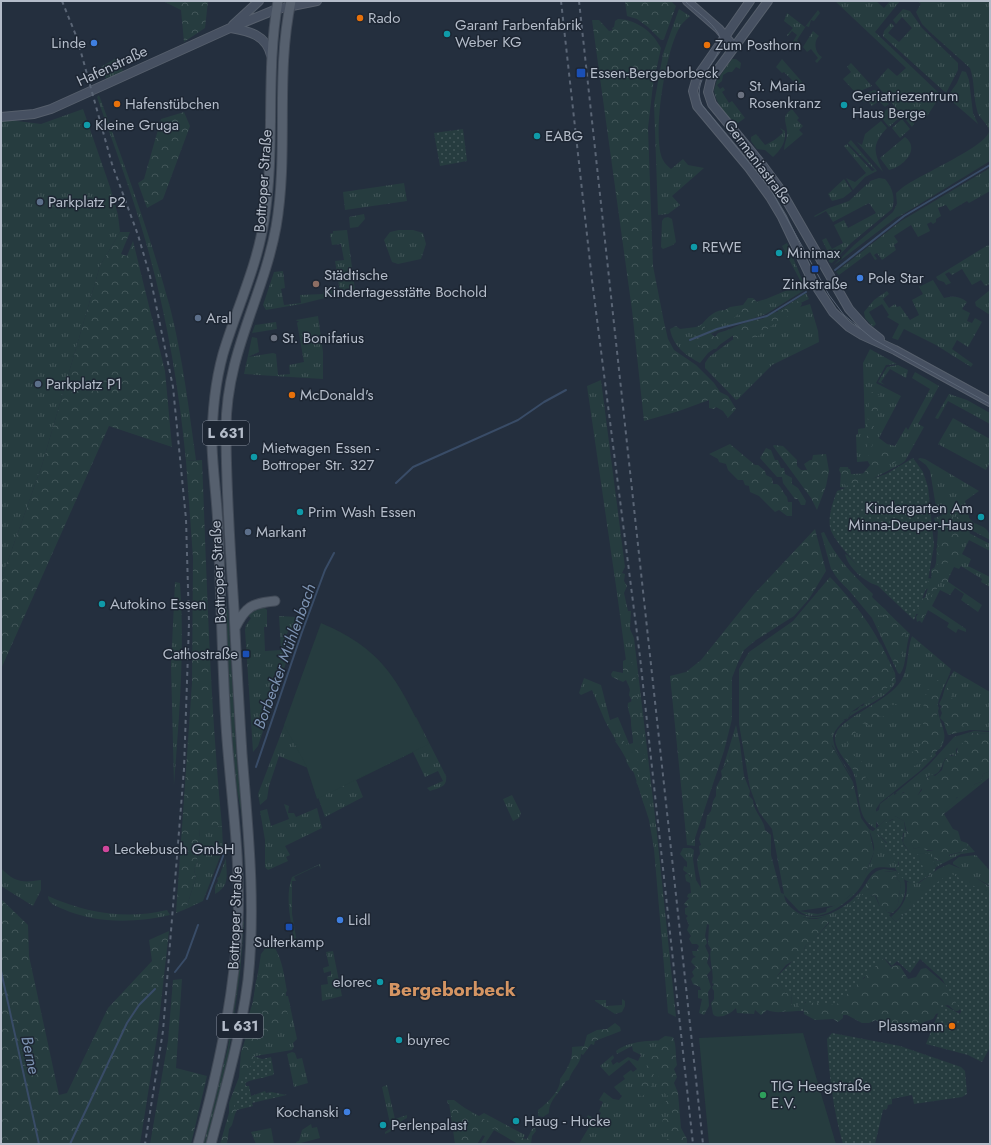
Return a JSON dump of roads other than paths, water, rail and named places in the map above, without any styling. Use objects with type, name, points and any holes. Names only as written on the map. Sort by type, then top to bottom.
[{"type":"main road","name":"Hafenstraße","points":[[230,28],[258,1]]},
{"type":"main road","name":"Hafenstraße","points":[[1,118],[34,114],[51,109],[278,5],[317,1]]},
{"type":"main road","points":[[687,1],[725,36],[734,47],[768,1]]},
{"type":"main road","points":[[725,36],[750,1]]},
{"type":"main road","name":"Bottroper Straße","points":[[211,1144],[237,1040],[248,981],[251,935],[252,867],[227,494],[226,410],[233,367],[268,260],[278,211],[285,31],[291,4]]},
{"type":"main road","name":"Bottroper Straße","points":[[198,1144],[216,1079],[232,993],[238,919],[238,880],[224,696],[218,524],[212,447],[215,403],[221,363],[260,240],[266,204],[272,57],[278,5]]},
{"type":"main road","points":[[230,28],[254,34],[263,38],[269,46],[272,57]]},
{"type":"main road","name":"Germaniastraße","points":[[725,36],[700,71],[693,91],[699,109],[749,168],[773,202],[812,280],[833,312],[849,327],[862,335],[895,350],[990,402]]},
{"type":"main road","name":"Germaniastraße","points":[[734,47],[711,79],[708,92],[710,101],[716,111],[763,166],[780,189],[849,309],[866,328],[895,350]]},
{"type":"main road","points":[[240,305],[250,315]]},
{"type":"main road","points":[[235,630],[240,618],[251,606],[262,602],[275,601]]},
{"type":"waterway","name":"Borbecker Mühlenbach","points":[[835,270],[904,216],[990,165]]},
{"type":"waterway","name":"Borbecker Mühlenbach","points":[[690,340],[717,329],[767,316],[806,292]]},
{"type":"waterway","name":"Borbecker Mühlenbach","points":[[396,483],[413,467],[518,420],[544,402],[566,390]]},
{"type":"waterway","name":"Borbecker Mühlenbach","points":[[256,767],[302,632],[325,570],[334,553]]},
{"type":"waterway","name":"Borbecker Mühlenbach","points":[[207,899],[225,851]]},
{"type":"waterway","name":"Borbecker Mühlenbach","points":[[175,972],[186,958],[198,925]]},
{"type":"waterway","name":"Berne","points":[[1,971],[39,1144]]},
{"type":"waterway","name":"Borbecker Mühlenbach","points":[[70,1144],[127,1023],[139,1005],[155,989]]},
{"type":"tram line","points":[[685,1],[711,24],[718,33],[720,42],[719,50],[700,84],[699,94],[702,105],[770,188],[829,295],[844,315],[873,339],[990,404]]},
{"type":"railway","points":[[62,1],[77,38],[112,164],[138,235],[150,276],[173,387],[186,519],[189,623],[184,769],[163,1031],[145,1144]]},
{"type":"railway","points":[[561,1],[592,280],[640,657],[693,1144]]},
{"type":"railway","points":[[579,1],[703,1144]]},
{"type":"place","name":"Rado","points":[[360,18]]},
{"type":"place","name":"Garant Farbenfabrik Weber KG","points":[[447,34]]},
{"type":"place","name":"Linde","points":[[94,43]]},
{"type":"place","name":"Zum Posthorn","points":[[707,45]]},
{"type":"place","name":"Essen-Bergeborbeck","points":[[581,73]]},
{"type":"place","name":"St. Maria Rosenkranz","points":[[741,95]]},
{"type":"place","name":"Hafenstübchen","points":[[117,104]]},
{"type":"place","name":"Geriatriezentrum Haus Berge","points":[[844,105]]},
{"type":"place","name":"Kleine Gruga","points":[[87,125]]},
{"type":"place","name":"EABG","points":[[537,136]]},
{"type":"place","name":"Parkplatz P2","points":[[40,202]]},
{"type":"place","name":"REWE","points":[[694,247]]},
{"type":"place","name":"Minimax","points":[[779,253]]},
{"type":"place","name":"Zinkstraße","points":[[815,269]]},
{"type":"place","name":"Pole Star","points":[[860,278]]},
{"type":"place","name":"Städtische Kindertagesstätte Bochold","points":[[316,284]]},
{"type":"place","name":"Aral","points":[[198,318]]},
{"type":"place","name":"St. Bonifatius","points":[[274,338]]},
{"type":"place","name":"Parkplatz P1","points":[[38,384]]},
{"type":"place","name":"McDonald's","points":[[292,395]]},
{"type":"place","name":"Mietwagen Essen - Bottroper Str. 327","points":[[254,457]]},
{"type":"place","name":"Prim Wash Essen","points":[[300,512]]},
{"type":"place","name":"Kindergarten Am Minna-Deuper-Haus","points":[[981,517]]},
{"type":"place","name":"Markant","points":[[248,532]]},
{"type":"place","name":"Autokino Essen","points":[[102,604]]},
{"type":"place","name":"Cathostraße","points":[[246,654]]},
{"type":"place","name":"Leckebusch GmbH","points":[[106,849]]},
{"type":"place","name":"Lidl","points":[[340,920]]},
{"type":"place","name":"Sulterkamp","points":[[289,927]]},
{"type":"place","name":"elorec","points":[[380,982]]},
{"type":"place","name":"Plassmann","points":[[952,1026]]},
{"type":"place","name":"buyrec","points":[[399,1040]]},
{"type":"place","name":"TIG Heegstraße E.V.","points":[[763,1095]]},
{"type":"place","name":"Kochanski","points":[[347,1112]]},
{"type":"place","name":"Haug - Hucke","points":[[516,1121]]},
{"type":"place","name":"Perlenpalast","points":[[383,1125]]},
{"type":"district","name":"Bergeborbeck","points":[[452,989]]}]
